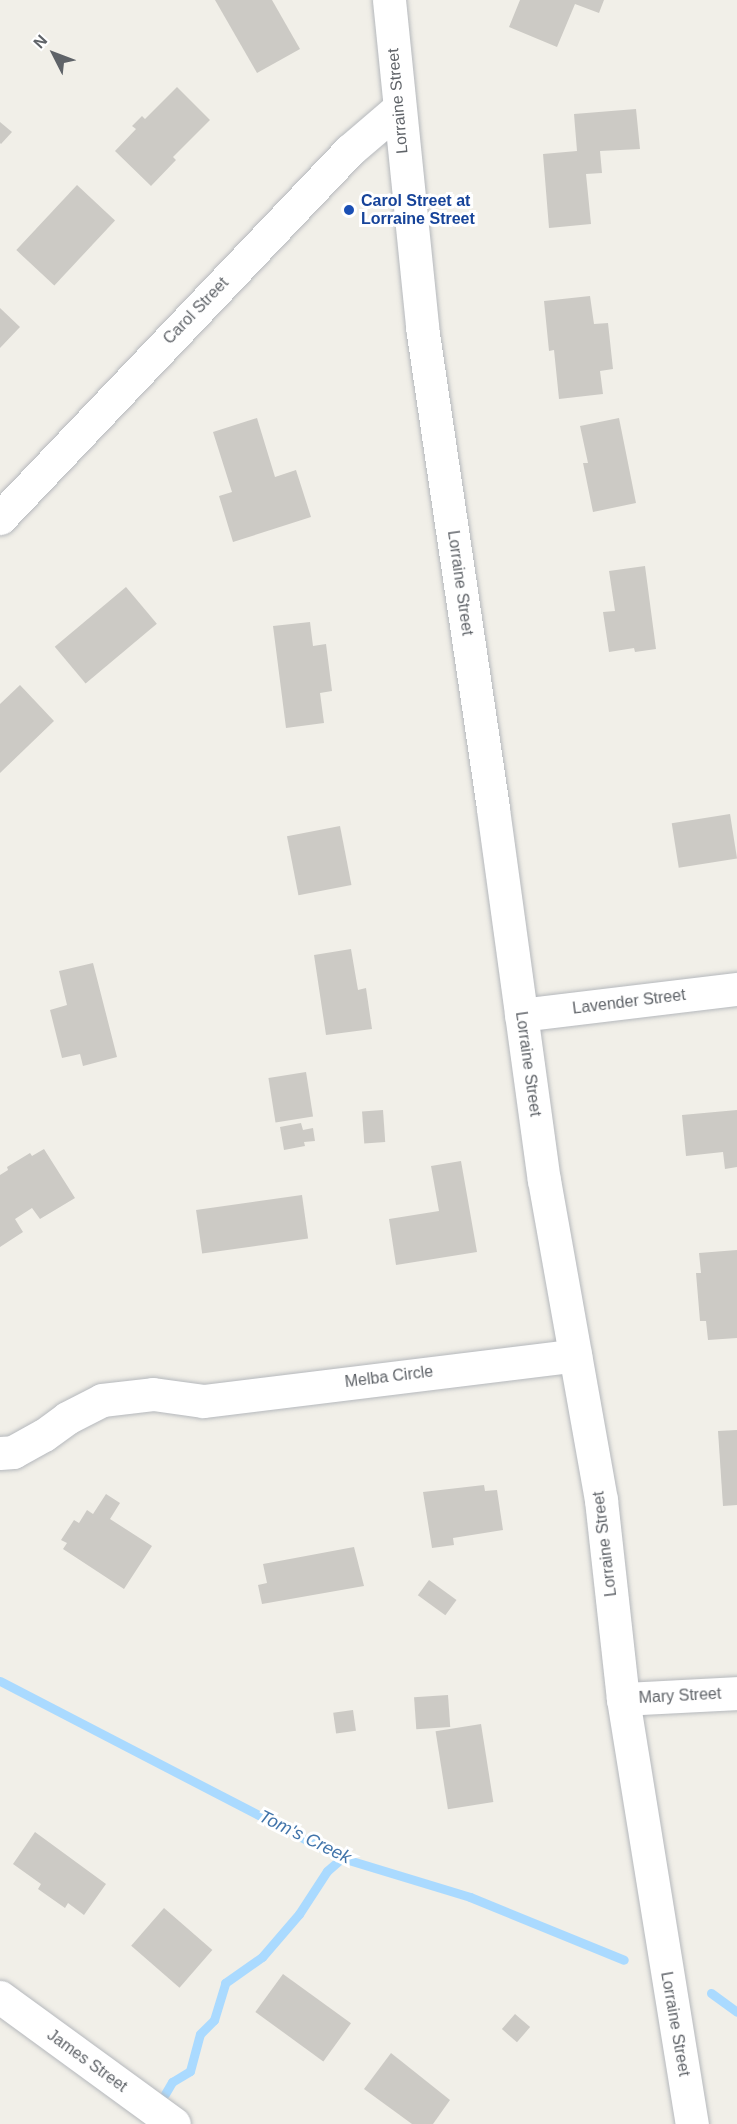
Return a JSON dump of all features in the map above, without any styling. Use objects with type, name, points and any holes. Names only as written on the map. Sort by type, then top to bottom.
[{"type":"street","name":"Lorraine Street","points":[[389,0],[398,109],[422,327],[544,1180],[601,1500],[623,1699],[692,2124]]},
{"type":"street","name":"Carol Street","points":[[0,518],[350,150],[398,109]]},
{"type":"street","name":"Lavender Street","points":[[521,1015],[737,989]]},
{"type":"street","name":"Melba Circle","points":[[0,1453],[13,1452],[44,1436],[67,1418],[102,1400],[153,1394],[203,1401],[575,1355]]},
{"type":"street","name":"Mary Street","points":[[623,1699],[737,1692]]},
{"type":"street","name":"James Street","points":[[0,1997],[174,2124]]},
{"type":"building","points":[[215,0],[272,0],[300,49],[257,73]]},
{"type":"building","points":[[520,0],[604,0],[599,13],[575,4],[557,47],[509,27]]},
{"type":"building","points":[[177,87],[210,120],[173,157],[176,160],[151,186],[115,151],[136,129],[132,126],[142,116],[145,119]]},
{"type":"building","points":[[636,109],[640,149],[600,151],[602,173],[586,174],[591,224],[549,228],[543,154],[577,151],[574,114]]},
{"type":"building","points":[[0,122],[12,132],[1,144],[0,143]]},
{"type":"building","points":[[77,185],[115,220],[54,286],[16,250]]},
{"type":"building","points":[[590,296],[594,324],[608,323],[613,369],[600,371],[603,394],[559,399],[554,350],[549,351],[544,301]]},
{"type":"building","points":[[0,308],[20,327],[0,348]]},
{"type":"building","points":[[257,418],[275,477],[296,470],[311,517],[233,542],[219,496],[232,492],[213,432]]},
{"type":"building","points":[[619,418],[636,503],[593,512],[583,463],[588,463],[580,426]]},
{"type":"building","points":[[645,566],[656,649],[635,652],[634,648],[609,652],[603,612],[615,611],[609,571]]},
{"type":"building","points":[[126,587],[157,624],[86,684],[55,647]]},
{"type":"building","points":[[310,622],[313,646],[326,644],[332,691],[320,693],[324,723],[286,728],[273,626]]},
{"type":"building","points":[[20,685],[54,721],[0,773],[0,704]]},
{"type":"building","points":[[730,814],[737,858],[679,868],[672,823]]},
{"type":"building","points":[[340,826],[351,885],[298,895],[287,836]]},
{"type":"building","points":[[351,949],[358,990],[366,988],[372,1029],[326,1035],[314,955]]},
{"type":"building","points":[[93,963],[117,1057],[83,1066],[80,1054],[62,1058],[50,1010],[67,1005],[59,971]]},
{"type":"building","points":[[306,1072],[313,1116],[276,1122],[268,1078]]},
{"type":"building","points":[[383,1110],[385,1142],[364,1143],[362,1111]]},
{"type":"building","points":[[737,1110],[737,1167],[725,1169],[723,1152],[686,1156],[682,1115]]},
{"type":"building","points":[[301,1123],[303,1130],[313,1128],[315,1141],[304,1142],[305,1146],[284,1150],[280,1127]]},
{"type":"building","points":[[44,1149],[75,1198],[40,1219],[32,1208],[15,1219],[23,1232],[0,1247],[0,1175],[8,1170],[7,1167],[30,1153],[32,1156]]},
{"type":"building","points":[[461,1161],[477,1252],[396,1265],[389,1219],[439,1211],[431,1166]]},
{"type":"building","points":[[302,1195],[308,1239],[202,1253],[196,1210]]},
{"type":"building","points":[[737,1250],[737,1338],[708,1340],[706,1321],[700,1321],[696,1273],[701,1273],[699,1253]]},
{"type":"building","points":[[737,1430],[737,1505],[723,1506],[718,1431]]},
{"type":"building","points":[[484,1485],[485,1491],[497,1490],[503,1530],[453,1538],[454,1545],[432,1548],[423,1492]]},
{"type":"building","points":[[106,1494],[120,1503],[110,1519],[152,1546],[124,1589],[63,1549],[67,1543],[61,1540],[74,1520],[79,1523],[87,1510],[93,1514]]},
{"type":"building","points":[[354,1547],[364,1586],[262,1604],[258,1585],[267,1583],[263,1564]]},
{"type":"building","points":[[429,1580],[457,1600],[445,1615],[418,1595]]},
{"type":"building","points":[[448,1695],[450,1727],[416,1729],[414,1697]]},
{"type":"building","points":[[353,1710],[356,1731],[336,1734],[333,1713]]},
{"type":"building","points":[[481,1724],[493,1802],[448,1809],[436,1731]]},
{"type":"building","points":[[35,1832],[106,1884],[84,1915],[68,1903],[65,1908],[38,1889],[41,1884],[13,1864]]},
{"type":"building","points":[[164,1908],[212,1950],[179,1988],[131,1946]]},
{"type":"building","points":[[283,1974],[351,2023],[323,2061],[255,2012]]},
{"type":"building","points":[[515,2014],[530,2027],[517,2042],[502,2029]]},
{"type":"building","points":[[391,2053],[450,2100],[433,2124],[412,2124],[364,2089]]},
{"type":"waterway","name":"Tom's Creek","points":[[0,1681],[342,1858],[470,1897],[624,1960]]},
{"type":"waterway","points":[[165,2094],[172,2082],[190,2071],[200,2034],[214,2020],[225,1983],[262,1957],[299,1914],[327,1871],[342,1858]]},
{"type":"waterway","name":"Tom's Creek","points":[[711,1993],[737,2012]]},
{"type":"place","name":"Carol Street at Lorraine Street","points":[[349,210]]}]
